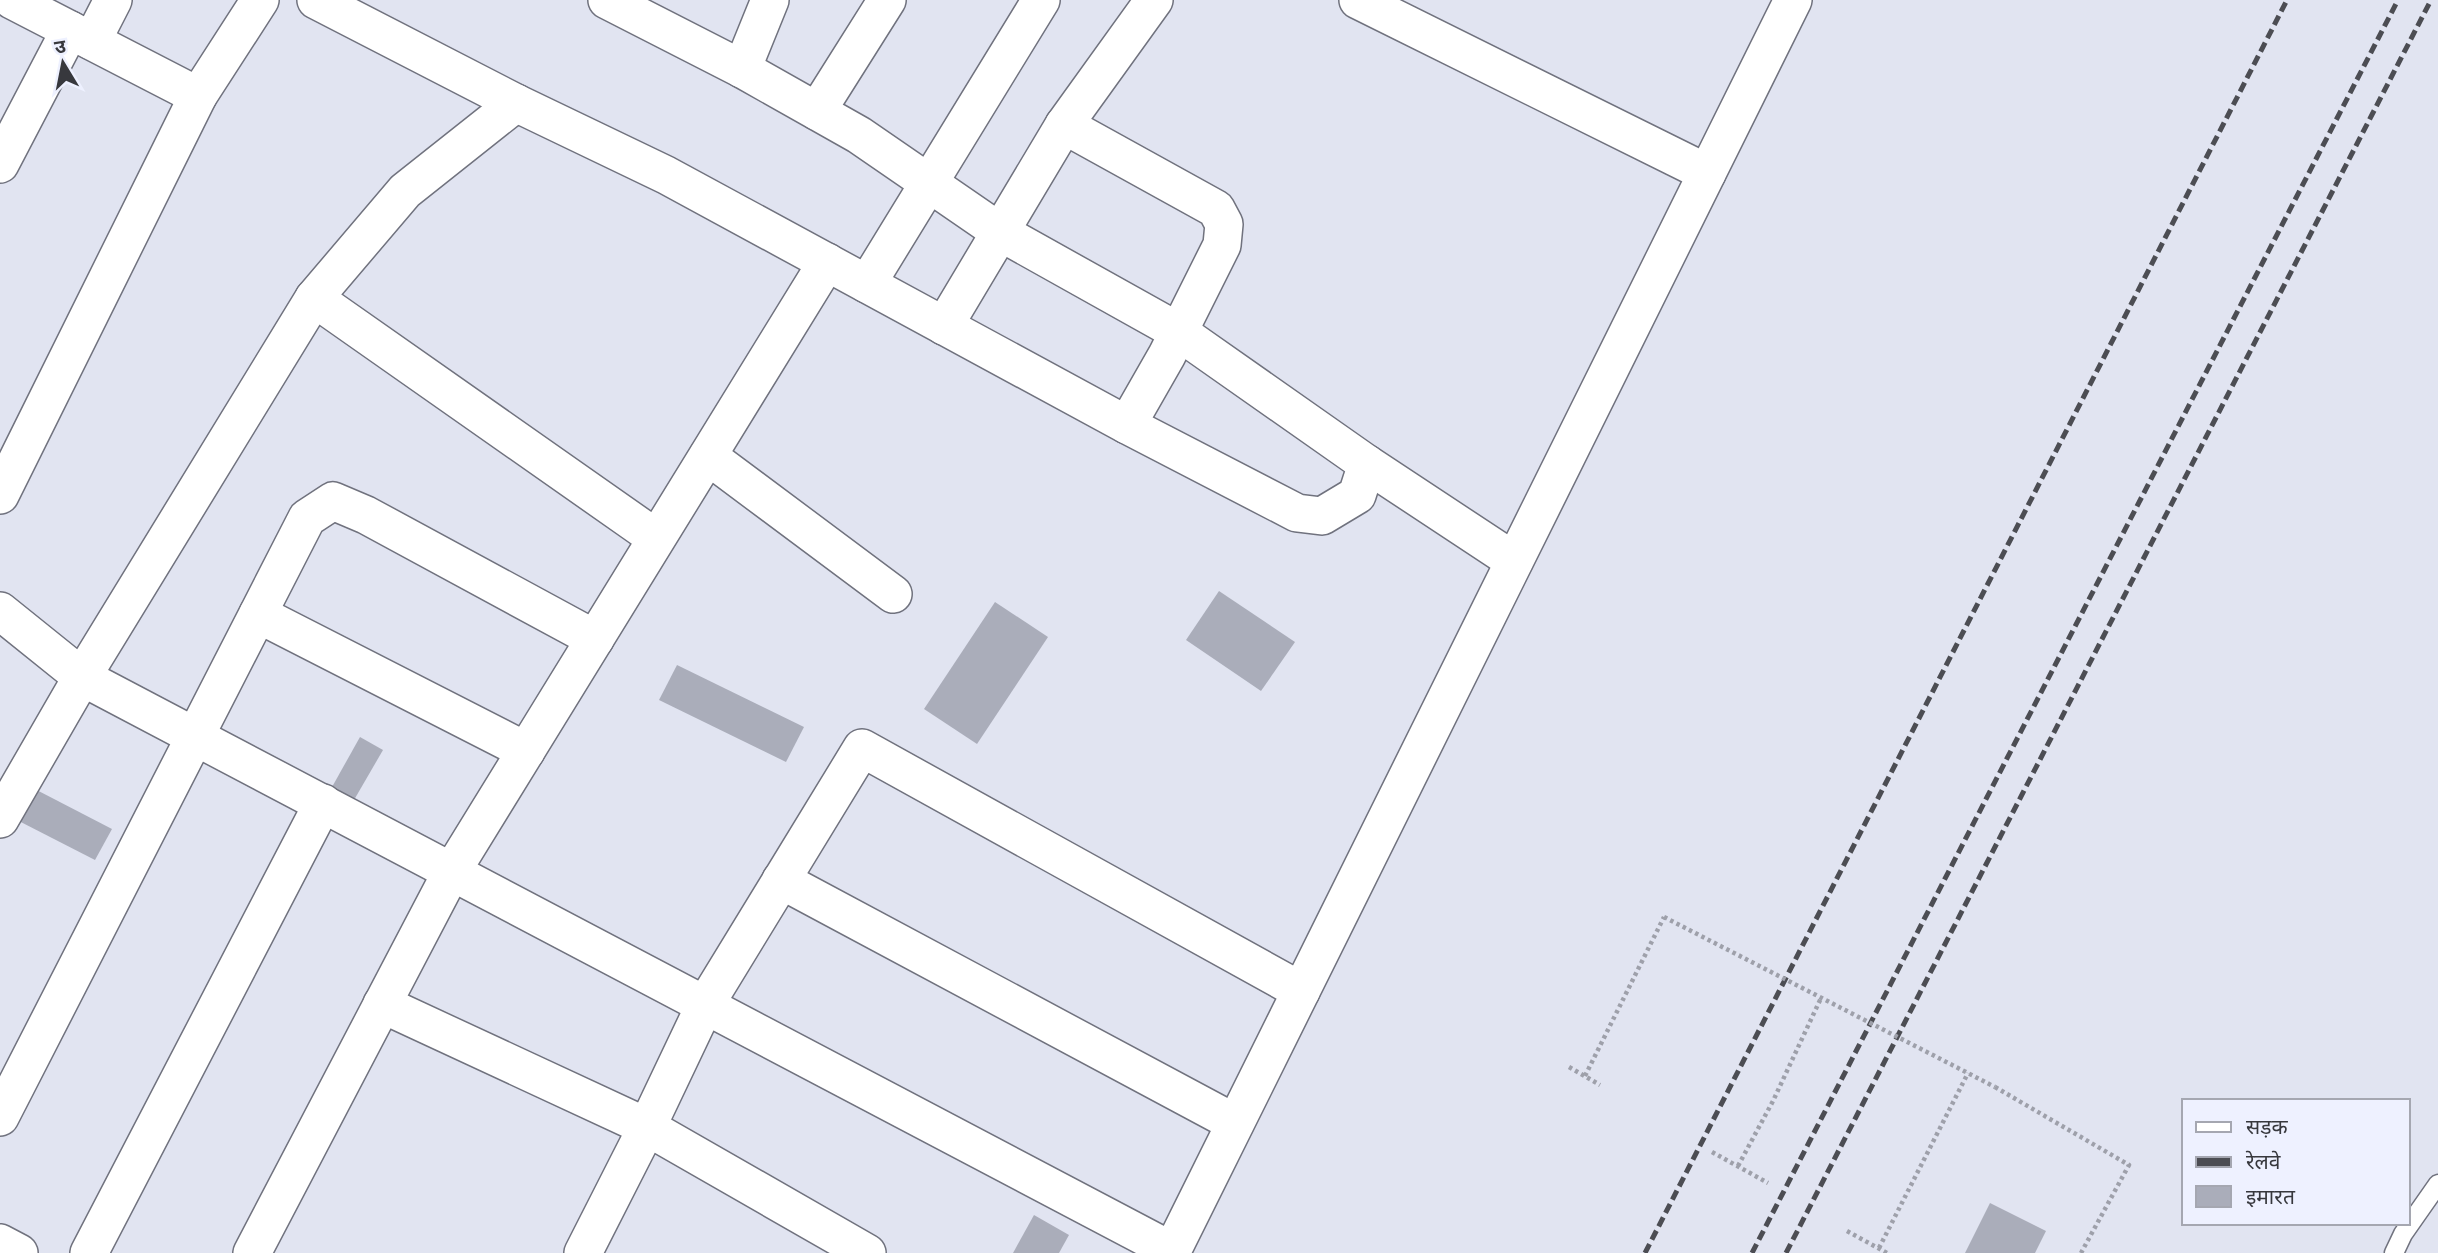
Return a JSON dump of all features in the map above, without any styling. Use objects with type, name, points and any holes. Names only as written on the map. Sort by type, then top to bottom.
[{"type":"street","points":[[12,0],[198,96]]},
{"type":"street","points":[[0,164],[81,36],[113,0]]},
{"type":"street","points":[[0,495],[198,96],[260,0]]},
{"type":"street","points":[[316,0],[516,103],[666,175],[1127,425],[1297,513],[1322,516],[1357,495],[1367,464]]},
{"type":"street","points":[[607,0],[742,69],[859,135],[1000,232],[1179,332],[1367,464],[1514,561]]},
{"type":"street","points":[[742,69],[770,0]]},
{"type":"street","points":[[817,111],[887,0]]},
{"type":"street","points":[[867,284],[1041,0]]},
{"type":"street","points":[[944,326],[1064,125],[1154,0]]},
{"type":"street","points":[[1358,0],[1707,173]]},
{"type":"street","points":[[0,611],[82,677],[1172,1252],[1793,0]]},
{"type":"street","points":[[0,819],[82,677],[314,298],[405,191],[516,103]]},
{"type":"street","points":[[1064,125],[1216,209],[1224,224],[1222,245],[1179,332],[1127,425]]},
{"type":"street","points":[[252,1253],[452,870],[827,262]]},
{"type":"street","points":[[314,298],[656,538]]},
{"type":"street","points":[[708,456],[893,594]]},
{"type":"street","points":[[0,1116],[307,518],[333,501],[366,515],[595,639]]},
{"type":"street","points":[[258,614],[526,751]]},
{"type":"street","points":[[583,1253],[705,1005],[862,748],[1301,991]]},
{"type":"street","points":[[89,1253],[323,803]]},
{"type":"street","points":[[781,880],[1235,1123]]},
{"type":"street","points":[[382,1004],[647,1127],[867,1253]]},
{"type":"street","points":[[0,1243],[19,1253]]},
{"type":"lane","points":[[2410,1224],[2438,1184]]},
{"type":"lane","points":[[2394,1253],[2409,1225]]},
{"type":"path","points":[[1585,1076],[1664,917],[1995,1087],[2129,1165],[2081,1253]]},
{"type":"path","points":[[1738,1166],[1773,1101],[1821,998]]},
{"type":"path","points":[[1569,1067],[1600,1085]]},
{"type":"path","points":[[1879,1248],[1968,1073]]},
{"type":"path","points":[[1712,1152],[1768,1183]]},
{"type":"path","points":[[1847,1231],[1887,1253]]},
{"type":"building","points":[[1219,591],[1295,642],[1261,691],[1186,640]]},
{"type":"building","points":[[995,602],[1048,637],[977,744],[924,709]]},
{"type":"building","points":[[677,665],[804,727],[786,762],[659,700]]},
{"type":"building","points":[[360,737],[383,750],[354,800],[332,787]]},
{"type":"building","points":[[27,785],[112,829],[95,860],[11,817]]},
{"type":"building","points":[[1990,1203],[2046,1231],[2035,1253],[1965,1253]]},
{"type":"building","points":[[1034,1215],[1069,1235],[1059,1253],[1013,1253]]},
{"type":"railway","points":[[1645,1253],[2287,0]]},
{"type":"railway","points":[[1752,1253],[2398,0]]},
{"type":"railway","points":[[1786,1253],[2431,0]]}]
